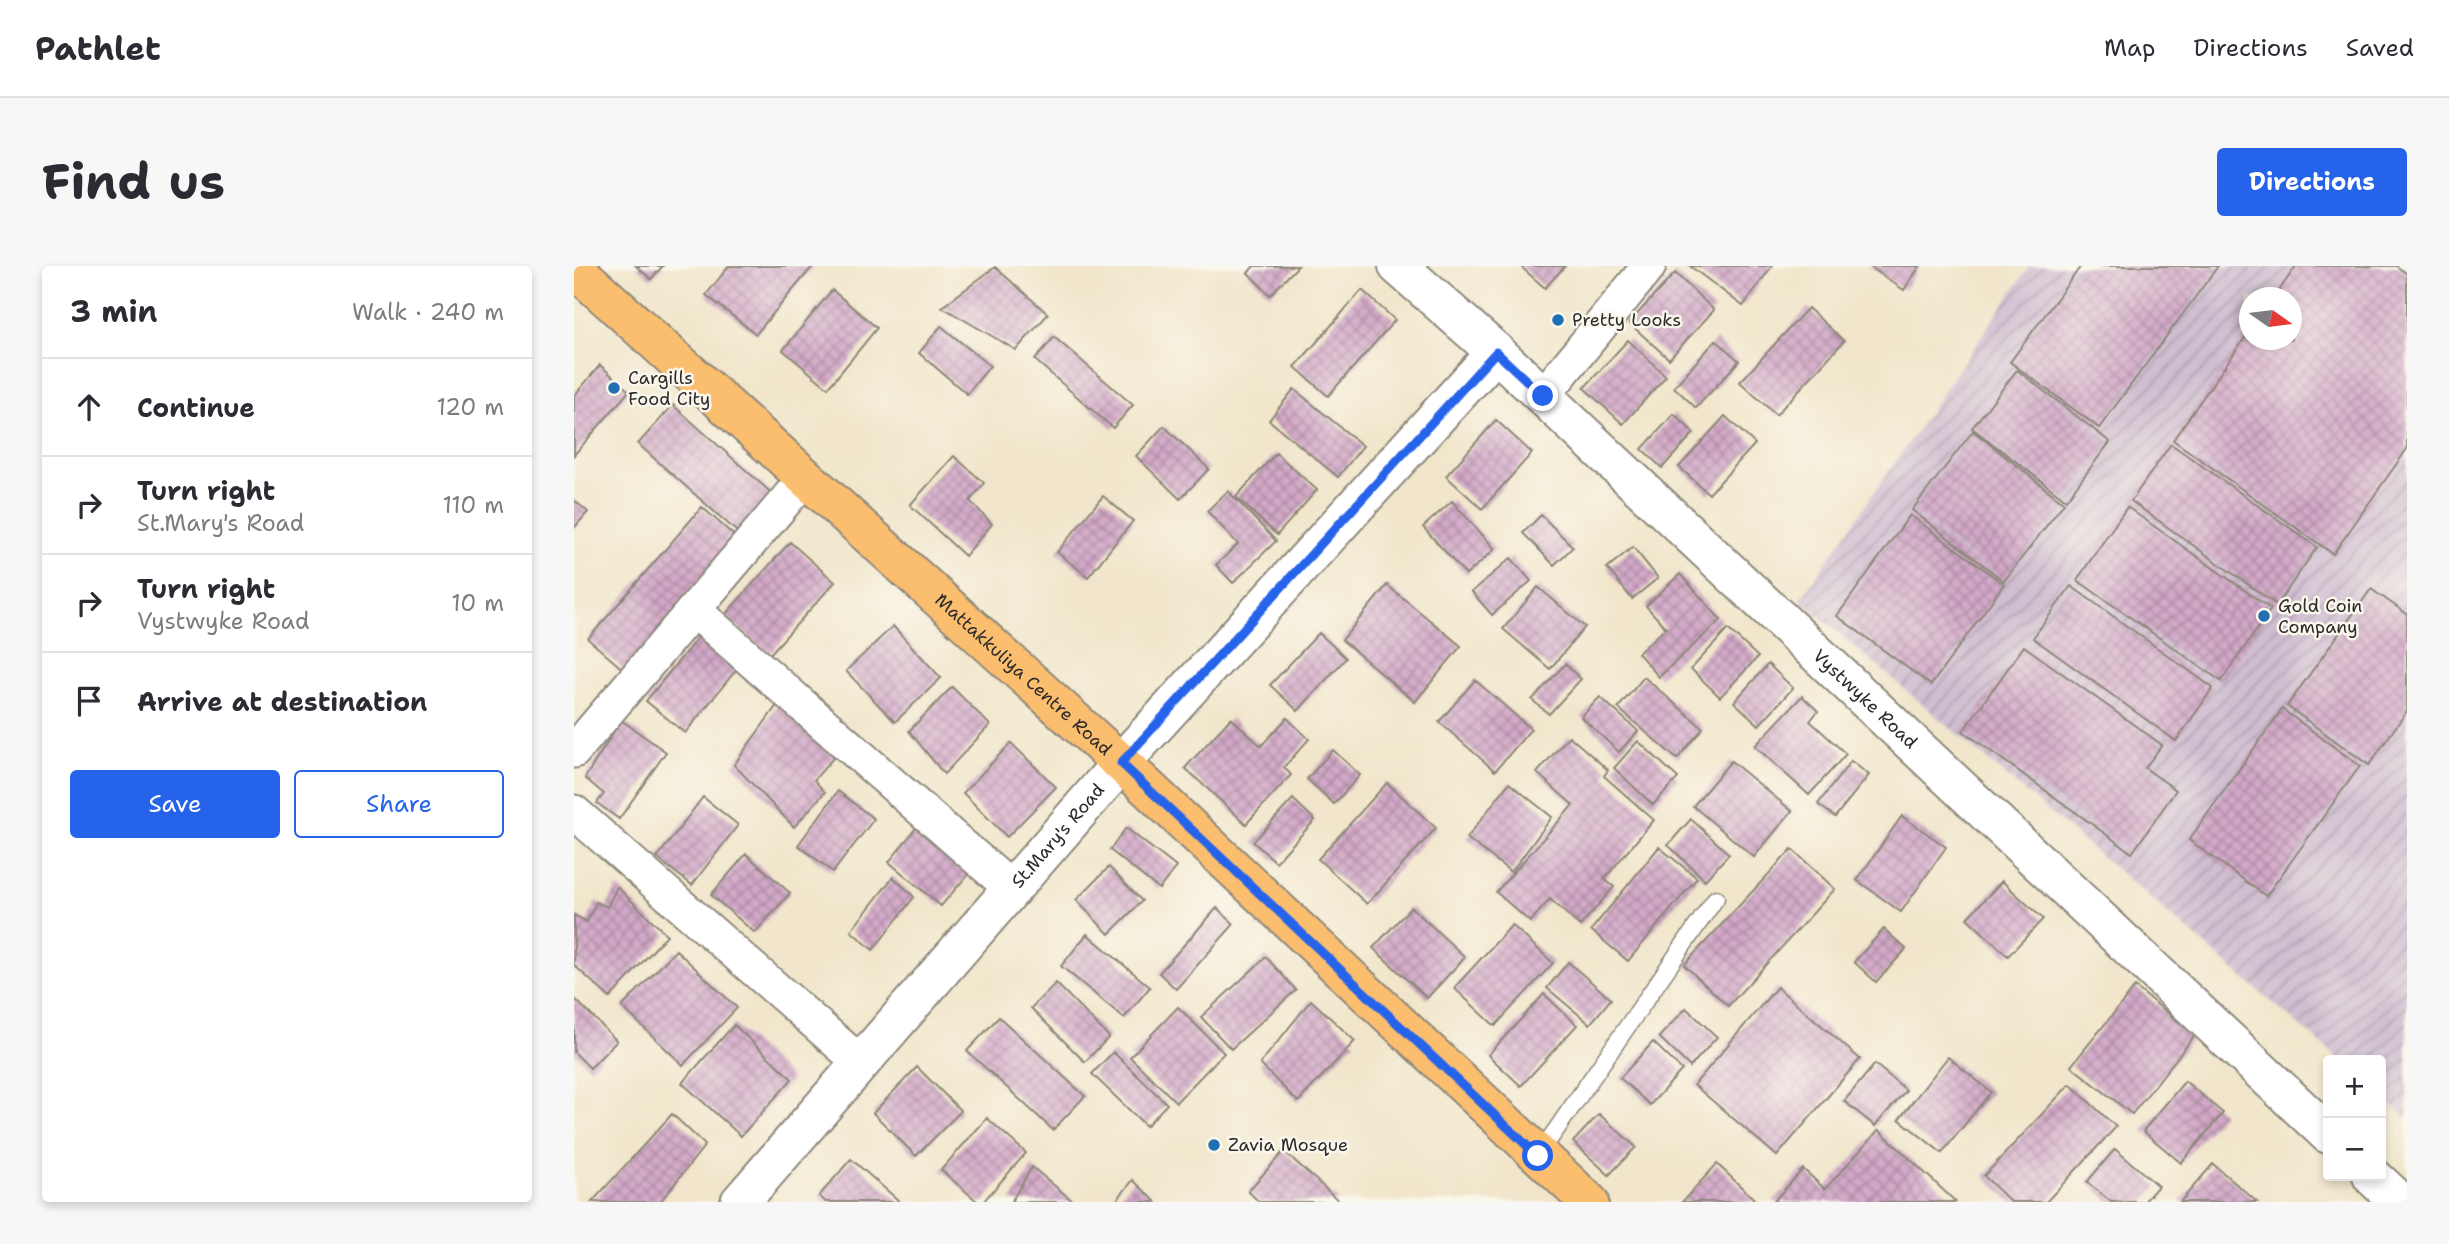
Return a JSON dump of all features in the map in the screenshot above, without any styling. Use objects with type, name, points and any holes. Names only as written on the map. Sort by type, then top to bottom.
[{"type":"main road","name":"Mattakkuliya Centre Road","points":[[574,268],[1121,763],[1589,1202]]},
{"type":"street","name":"Vystwyke Road","points":[[1398,266],[1496,352],[2323,1129]]},
{"type":"street","points":[[1543,396],[1649,266]]},
{"type":"street","name":"St.Mary's Road","points":[[740,1202],[1121,763],[1496,352]]},
{"type":"street","points":[[574,751],[805,478]]},
{"type":"street","points":[[695,611],[1013,890]]},
{"type":"street","points":[[574,812],[862,1064]]},
{"type":"street","points":[[2377,1181],[2400,1202]]},
{"type":"lane","points":[[1538,1156],[1716,898]]},
{"type":"shaded area","points":[[2030,266],[2407,266],[2407,1118],[2386,1099],[2386,1055],[2334,1055],[1800,600]]},
{"type":"building","points":[[636,266],[663,266],[651,279]]},
{"type":"building","points":[[729,266],[813,266],[756,334],[706,295]]},
{"type":"building","points":[[1254,266],[1298,266],[1270,295],[1248,273]]},
{"type":"building","points":[[1520,266],[1565,266],[1545,288]]},
{"type":"building","points":[[1690,266],[1772,266],[1743,306]]},
{"type":"building","points":[[1869,266],[1920,266],[1904,290]]},
{"type":"building","points":[[2081,266],[2218,266],[2099,428],[2010,362]]},
{"type":"building","points":[[2296,266],[2396,266],[2407,274],[2407,449],[2333,554],[2173,440],[2239,346],[2239,350],[2302,350],[2302,287],[2282,287]]},
{"type":"building","points":[[995,267],[1048,314],[1016,350],[942,307]]},
{"type":"building","points":[[1675,273],[1714,310],[1669,359],[1629,323]]},
{"type":"building","points":[[832,290],[877,328],[828,388],[783,350]]},
{"type":"building","points":[[1362,290],[1395,320],[1328,396],[1295,367]]},
{"type":"building","points":[[1808,308],[1844,341],[1776,415],[1740,382]]},
{"type":"building","points":[[941,326],[990,366],[967,394],[919,353]]},
{"type":"building","points":[[1054,337],[1133,405],[1113,428],[1035,360]]},
{"type":"building","points":[[1628,340],[1666,376],[1623,424],[1584,388]]},
{"type":"building","points":[[1716,340],[1739,361],[1696,408],[1674,387]]},
{"type":"building","points":[[600,365],[629,391],[574,455],[574,396]]},
{"type":"building","points":[[2017,370],[2110,442],[2066,500],[1972,428]]},
{"type":"building","points":[[1294,389],[1363,446],[1338,477],[1269,420]]},
{"type":"building","points":[[673,405],[777,498],[743,537],[638,444]]},
{"type":"building","points":[[1674,414],[1694,433],[1662,468],[1642,449]]},
{"type":"building","points":[[1725,416],[1755,444],[1709,494],[1679,467]]},
{"type":"building","points":[[1496,420],[1532,453],[1482,509],[1446,476]]},
{"type":"building","points":[[1164,426],[1209,469],[1180,499],[1136,456]]},
{"type":"building","points":[[1973,431],[2064,503],[2004,581],[1912,510]]},
{"type":"building","points":[[2171,444],[2317,547],[2277,605],[2131,501]]},
{"type":"building","points":[[1276,453],[1317,490],[1277,535],[1236,497]]},
{"type":"building","points":[[954,456],[984,483],[970,501],[992,524],[965,556],[910,505]]},
{"type":"building","points":[[1228,491],[1276,541],[1233,583],[1216,565],[1238,544],[1207,511]]},
{"type":"building","points":[[1103,496],[1133,521],[1088,577],[1057,552]]},
{"type":"building","points":[[574,500],[588,512],[574,528]]},
{"type":"building","points":[[1452,501],[1495,549],[1466,575],[1423,527]]},
{"type":"building","points":[[702,507],[739,540],[626,672],[588,639]]},
{"type":"building","points":[[2127,507],[2271,609],[2221,681],[2077,580]]},
{"type":"building","points":[[1541,515],[1573,547],[1554,565],[1523,533]]},
{"type":"building","points":[[1910,515],[2004,584],[1931,685],[1837,616]]},
{"type":"building","points":[[790,542],[835,582],[769,655],[725,615]]},
{"type":"building","points":[[1633,547],[1658,578],[1632,599],[1607,568]]},
{"type":"building","points":[[1511,558],[1531,581],[1492,615],[1472,592]]},
{"type":"building","points":[[1680,574],[1721,620],[1659,677],[1638,653],[1666,628],[1646,606]]},
{"type":"building","points":[[1387,585],[1461,646],[1415,702],[1342,640]]},
{"type":"building","points":[[2071,586],[2213,688],[2176,741],[2033,638]]},
{"type":"building","points":[[1538,587],[1585,627],[1550,669],[1503,629]]},
{"type":"building","points":[[2371,589],[2407,614],[2407,711],[2369,765],[2287,706]]},
{"type":"building","points":[[893,626],[941,678],[895,722],[846,671]]},
{"type":"building","points":[[1728,629],[1758,657],[1720,697],[1691,669]]},
{"type":"building","points":[[1319,633],[1346,658],[1298,711],[1270,685]]},
{"type":"building","points":[[698,637],[737,669],[685,733],[646,701]]},
{"type":"building","points":[[2024,646],[2162,745],[2145,768],[2176,790],[2132,853],[1963,731]]},
{"type":"building","points":[[1565,664],[1581,679],[1549,714],[1532,700]]},
{"type":"building","points":[[1768,664],[1793,688],[1759,725],[1734,702]]},
{"type":"building","points":[[1644,677],[1703,728],[1677,759],[1618,708]]},
{"type":"building","points":[[1475,680],[1531,729],[1495,771],[1439,722]]},
{"type":"building","points":[[952,687],[990,725],[944,774],[909,731]]},
{"type":"building","points":[[1802,696],[1818,711],[1810,721],[1846,754],[1809,795],[1755,746]]},
{"type":"building","points":[[1600,697],[1638,731],[1619,752],[1581,717]]},
{"type":"building","points":[[780,701],[839,751],[814,780],[825,792],[794,827],[734,765]]},
{"type":"building","points":[[2282,709],[2360,766],[2266,896],[2189,840]]},
{"type":"building","points":[[1231,718],[1261,746],[1287,718],[1309,739],[1284,767],[1291,775],[1246,824],[1185,768]]},
{"type":"building","points":[[621,720],[666,752],[619,819],[597,803],[604,794],[585,778]]},
{"type":"building","points":[[1569,736],[1608,770],[1604,776],[1654,820],[1604,879],[1614,887],[1580,926],[1550,899],[1530,922],[1496,892],[1573,805],[1537,773]]},
{"type":"building","points":[[1638,741],[1678,778],[1653,805],[1614,768]]},
{"type":"building","points":[[1011,743],[1056,787],[1007,837],[963,793]]},
{"type":"building","points":[[1333,750],[1360,775],[1334,804],[1307,779]]},
{"type":"building","points":[[1731,761],[1792,811],[1754,857],[1693,806]]},
{"type":"building","points":[[1851,761],[1869,775],[1835,817],[1818,804]]},
{"type":"building","points":[[1387,783],[1436,828],[1367,904],[1318,859]]},
{"type":"building","points":[[1509,783],[1552,817],[1511,872],[1467,838]]},
{"type":"building","points":[[838,791],[874,819],[833,872],[798,845]]},
{"type":"building","points":[[703,797],[738,825],[692,885],[657,858]]},
{"type":"building","points":[[1293,799],[1315,820],[1276,862],[1253,842]]},
{"type":"building","points":[[1902,816],[1946,847],[1901,912],[1857,880]]},
{"type":"building","points":[[1691,819],[1729,854],[1705,880],[1668,845]]},
{"type":"building","points":[[920,823],[971,871],[941,906],[889,862]]},
{"type":"building","points":[[1126,828],[1176,867],[1159,889],[1110,850]]},
{"type":"building","points":[[1659,847],[1697,878],[1628,961],[1591,930]]},
{"type":"building","points":[[1792,849],[1835,889],[1728,1006],[1684,965]]},
{"type":"building","points":[[746,854],[790,893],[755,933],[711,895]]},
{"type":"building","points":[[1109,867],[1142,901],[1109,934],[1076,900]]},
{"type":"building","points":[[893,877],[914,897],[873,950],[851,931]]},
{"type":"building","points":[[2002,881],[2043,919],[2008,956],[1967,918]]},
{"type":"building","points":[[617,887],[667,935],[610,998],[574,965],[574,915],[587,922],[596,902],[607,907]]},
{"type":"building","points":[[1411,907],[1465,957],[1427,998],[1373,948]]},
{"type":"building","points":[[1217,908],[1234,924],[1176,989],[1159,973]]},
{"type":"building","points":[[1512,925],[1553,963],[1495,1026],[1454,988]]},
{"type":"building","points":[[1884,929],[1906,949],[1876,982],[1854,962]]},
{"type":"building","points":[[1087,934],[1150,987],[1124,1018],[1061,966]]},
{"type":"building","points":[[676,950],[737,1008],[683,1065],[622,1007]]},
{"type":"building","points":[[1266,957],[1296,990],[1231,1049],[1201,1017]]},
{"type":"building","points":[[1568,962],[1611,999],[1590,1024],[1547,988]]},
{"type":"building","points":[[1056,983],[1109,1037],[1085,1062],[1031,1008]]},
{"type":"building","points":[[1777,987],[1860,1059],[1777,1156],[1694,1085]]},
{"type":"building","points":[[2135,987],[2195,1035],[2132,1114],[2071,1066]]},
{"type":"building","points":[[1544,994],[1577,1025],[1521,1086],[1488,1055]]},
{"type":"building","points":[[574,998],[617,1041],[590,1068],[574,1052]]},
{"type":"building","points":[[1311,1000],[1355,1041],[1298,1102],[1260,1064]]},
{"type":"building","points":[[1178,1007],[1224,1053],[1176,1102],[1130,1057]]},
{"type":"building","points":[[1686,1008],[1717,1037],[1690,1067],[1659,1037]]},
{"type":"building","points":[[999,1017],[1085,1096],[1053,1130],[967,1051]]},
{"type":"building","points":[[734,1025],[792,1079],[741,1136],[682,1083]]},
{"type":"building","points":[[1653,1042],[1682,1070],[1650,1105],[1620,1078]]},
{"type":"building","points":[[1113,1052],[1167,1104],[1146,1126],[1092,1074]]},
{"type":"building","points":[[1948,1057],[1991,1092],[1942,1153],[1899,1119]]},
{"type":"building","points":[[1875,1064],[1906,1090],[1875,1126],[1844,1101]]},
{"type":"building","points":[[917,1067],[961,1111],[916,1156],[873,1113]]},
{"type":"building","points":[[2185,1081],[2223,1113],[2181,1163],[2143,1131]]},
{"type":"building","points":[[2070,1084],[2116,1127],[2046,1202],[2011,1202],[1984,1176]]},
{"type":"building","points":[[672,1114],[705,1145],[660,1202],[592,1202]]},
{"type":"building","points":[[1599,1114],[1636,1147],[1609,1175],[1573,1142]]},
{"type":"building","points":[[987,1118],[1026,1153],[983,1202],[978,1202],[941,1170]]},
{"type":"building","points":[[1879,1130],[1956,1202],[1773,1202],[1803,1169],[1825,1189]]},
{"type":"building","points":[[2115,1149],[2158,1186],[2144,1202],[2111,1202],[2087,1182]]},
{"type":"building","points":[[1284,1151],[1340,1202],[1259,1202],[1248,1191]]},
{"type":"building","points":[[851,1159],[898,1200],[897,1202],[826,1202],[819,1196]]},
{"type":"building","points":[[1717,1164],[1754,1199],[1752,1202],[1682,1202]]},
{"type":"building","points":[[2213,1164],[2257,1202],[2180,1202]]},
{"type":"building","points":[[1032,1167],[1074,1202],[1011,1202]]},
{"type":"building","points":[[1133,1180],[1156,1202],[1115,1202]]},
{"type":"place","name":"Pretty Looks","points":[[1558,320]]},
{"type":"place","name":"Cargills Food City","points":[[614,388]]},
{"type":"place","name":"Gold Coin Company","points":[[2264,616]]},
{"type":"place","name":"Zavia Mosque","points":[[1214,1145]]},
{"type":"route","points":[[1538,1156],[1121,763],[1496,352],[1543,396]]}]
